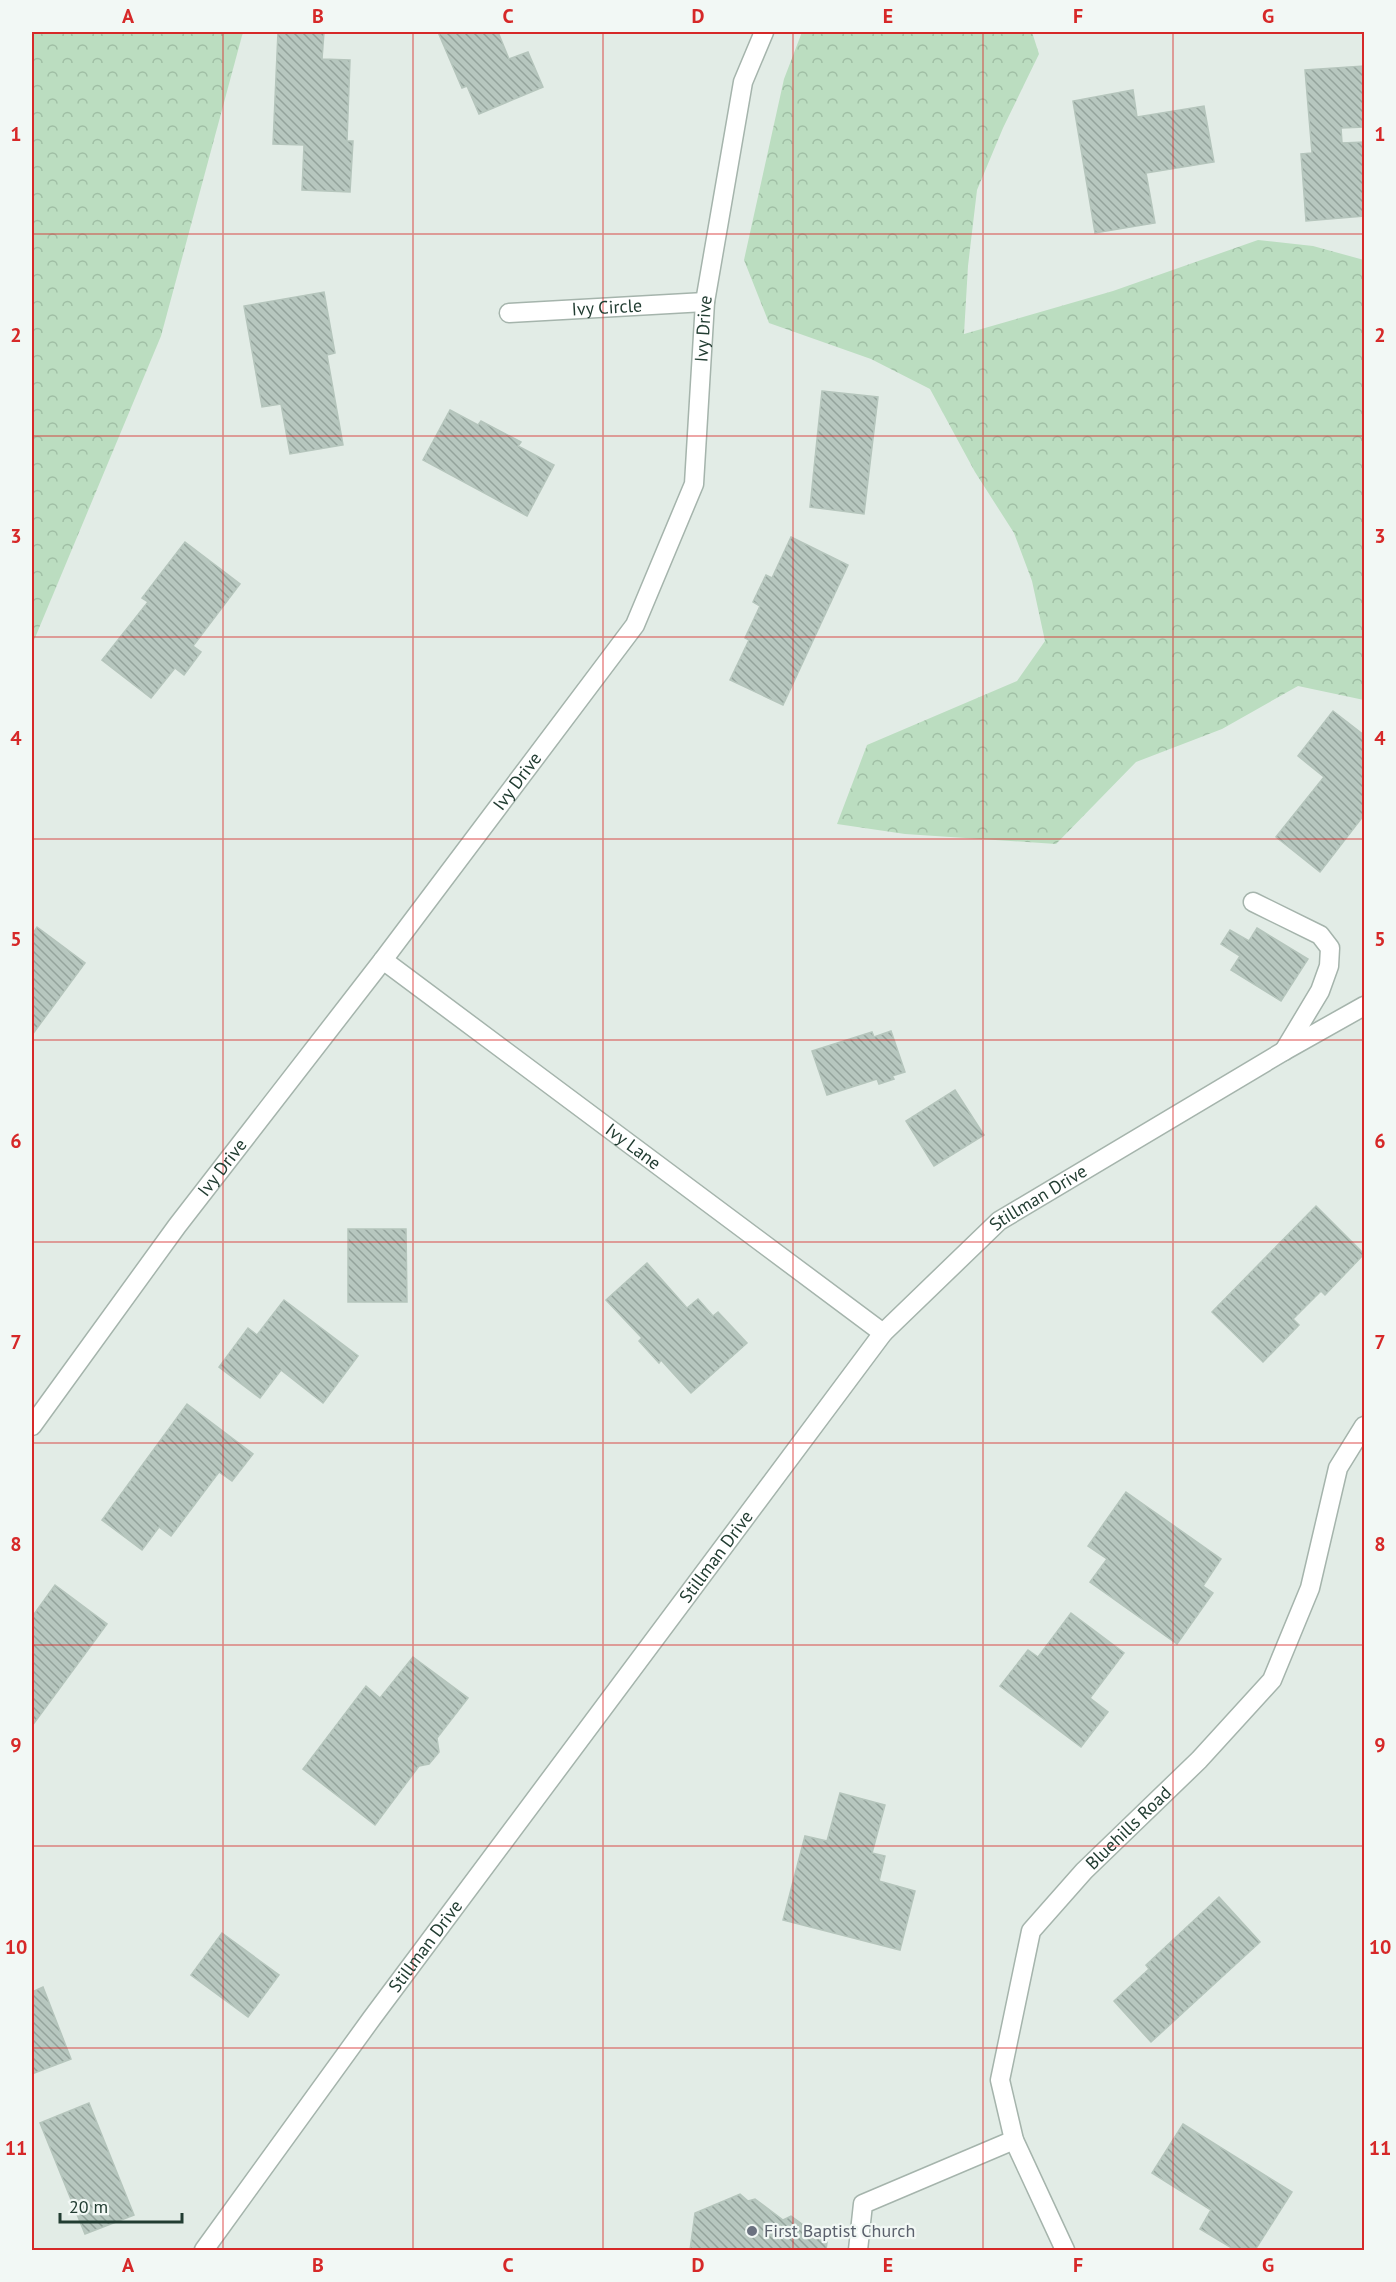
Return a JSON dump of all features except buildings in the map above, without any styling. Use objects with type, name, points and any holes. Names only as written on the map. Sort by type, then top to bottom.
[{"type":"street","name":"Ivy Drive","points":[[32,1426],[177,1226],[383,960],[635,625],[694,484],[705,302],[743,82],[764,32]]},
{"type":"street","name":"Ivy Circle","points":[[508,313],[705,302]]},
{"type":"street","points":[[1252,902],[1320,934],[1329,948],[1329,966],[1320,991],[1284,1051]]},
{"type":"street","name":"Ivy Lane","points":[[383,960],[883,1333]]},
{"type":"street","name":"Stillman Drive","points":[[204,2250],[372,2018],[883,1333],[999,1221],[1284,1051],[1365,1006]]},
{"type":"street","name":"Bluehills Road","points":[[1065,2250],[1014,2140],[1000,2080],[1031,1931],[1084,1871],[1199,1760],[1272,1680],[1310,1588],[1338,1468],[1365,1426]]},
{"type":"street","points":[[858,2250],[863,2204],[1014,2140]]},
{"type":"green space","points":[[32,32],[243,32],[161,336],[32,645]]},
{"type":"green space","points":[[802,32],[1032,32],[1039,54],[1003,128],[977,190],[968,266],[964,334],[1113,291],[1258,240],[1313,246],[1364,260],[1364,700],[1298,686],[1222,729],[1136,762],[1056,844],[905,834],[837,824],[867,745],[1017,681],[1045,641],[1032,581],[1014,533],[975,472],[930,389],[871,359],[769,323],[744,260],[784,79]]},
{"type":"place","name":"First Baptist Church","points":[[752,2231]]}]
